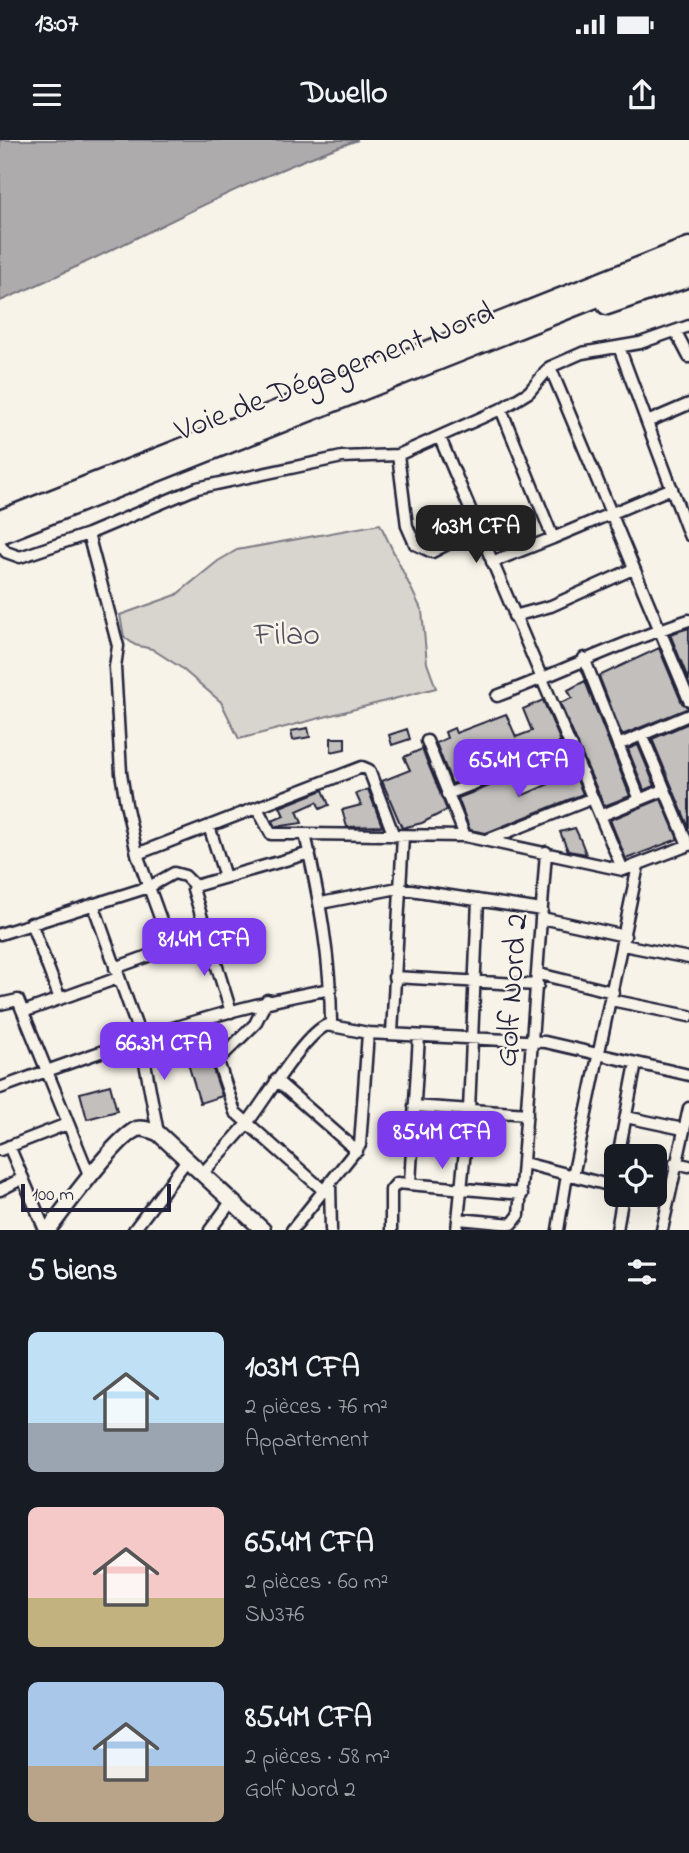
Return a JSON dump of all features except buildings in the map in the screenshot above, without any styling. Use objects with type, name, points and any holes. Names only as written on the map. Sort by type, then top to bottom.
[{"type":"highway","name":"Voie de Dégagement Nord","points":[[0,520],[689,247]]},
{"type":"highway","name":"Voie de Dégagement Nord","points":[[0,534],[566,312],[689,261]]},
{"type":"highway","points":[[566,312],[616,303],[689,277]]},
{"type":"street","points":[[0,544],[6,552],[20,557],[88,534],[197,488],[342,457],[398,455],[501,410],[529,392],[550,367],[582,353],[619,347],[689,327]]},
{"type":"street","points":[[676,332],[689,357]]},
{"type":"street","points":[[619,347],[689,535]]},
{"type":"street","points":[[550,367],[689,700]]},
{"type":"street","points":[[647,422],[689,404]]},
{"type":"street","points":[[501,410],[553,538]]},
{"type":"street","points":[[440,438],[623,870]]},
{"type":"street","points":[[398,455],[407,526],[415,544],[432,552],[478,528]]},
{"type":"street","points":[[492,562],[671,488]]},
{"type":"street","points":[[88,534],[117,646],[115,667],[121,773],[137,854],[171,948]]},
{"type":"street","points":[[514,616],[551,606],[633,569]]},
{"type":"street","points":[[497,696],[584,658],[689,620]]},
{"type":"street","points":[[584,658],[640,800]]},
{"type":"street","points":[[618,745],[689,715]]},
{"type":"street","points":[[257,808],[271,834],[465,836],[490,839],[623,870],[689,845],[642,735]]},
{"type":"street","points":[[427,741],[465,836]]},
{"type":"street","points":[[447,794],[572,746]]},
{"type":"street","points":[[137,854],[366,766],[399,835],[391,1033]]},
{"type":"street","points":[[600,816],[664,790]]},
{"type":"street","points":[[490,839],[593,798]]},
{"type":"street","points":[[209,826],[225,877]]},
{"type":"street","points":[[305,834],[320,903],[331,989],[331,1024]]},
{"type":"street","name":"Golf Nord 2","points":[[458,1225],[512,1224],[519,1215],[531,1042],[539,980],[546,852]]},
{"type":"street","points":[[195,886],[310,853]]},
{"type":"street","points":[[558,1230],[612,996],[638,866]]},
{"type":"street","points":[[0,934],[149,887],[180,873],[195,886]]},
{"type":"street","points":[[195,886],[192,895],[231,1012]]},
{"type":"street","points":[[320,903],[398,888],[478,900],[542,914],[689,958]]},
{"type":"street","points":[[458,1225],[469,1111],[478,900]]},
{"type":"street","points":[[93,904],[140,1036],[158,1133]]},
{"type":"street","points":[[31,923],[60,999]]},
{"type":"street","points":[[23,1012],[60,999],[171,948],[206,935]]},
{"type":"street","points":[[394,977],[474,982],[539,980],[689,1016]]},
{"type":"street","points":[[0,1088],[140,1036],[267,1000],[331,989]]},
{"type":"street","points":[[0,1004],[16,998],[90,1177]]},
{"type":"street","points":[[217,1061],[255,1024],[267,1000]]},
{"type":"street","points":[[204,1020],[230,1101],[246,1124],[326,1185],[331,1230]]},
{"type":"street","points":[[201,1175],[246,1124],[276,1080],[318,1030],[331,1024],[368,1033],[531,1042],[689,1075]]},
{"type":"street","points":[[292,1230],[326,1185],[357,1151],[368,1033]]},
{"type":"street","points":[[410,1183],[419,1035]]},
{"type":"street","points":[[621,1144],[636,1063]]},
{"type":"street","points":[[276,1080],[357,1151]]},
{"type":"street","points":[[414,1107],[527,1114]]},
{"type":"street","points":[[662,1230],[689,1108]]},
{"type":"street","points":[[626,1117],[683,1129]]},
{"type":"street","points":[[67,1124],[5,1148],[23,1178],[47,1230],[90,1177],[133,1131],[143,1128],[158,1133],[263,1230]]},
{"type":"street","points":[[134,1230],[187,1160]]},
{"type":"street","points":[[524,1163],[604,1184]]},
{"type":"street","points":[[675,1163],[689,1166]]},
{"type":"street","points":[[0,1190],[23,1178]]},
{"type":"street","points":[[391,1230],[391,1191],[397,1183],[522,1194]]},
{"type":"street","points":[[210,1230],[231,1202]]},
{"type":"street","points":[[617,1230],[621,1207]]},
{"type":"green space","name":"Filao","points":[[380,524],[422,611],[427,663],[436,688],[239,739],[221,702],[180,667],[152,649],[135,645],[124,637],[120,615],[176,595],[218,561],[237,550]]},
{"type":"shaded area","points":[[0,140],[358,140],[222,196],[90,261],[0,301]]}]
